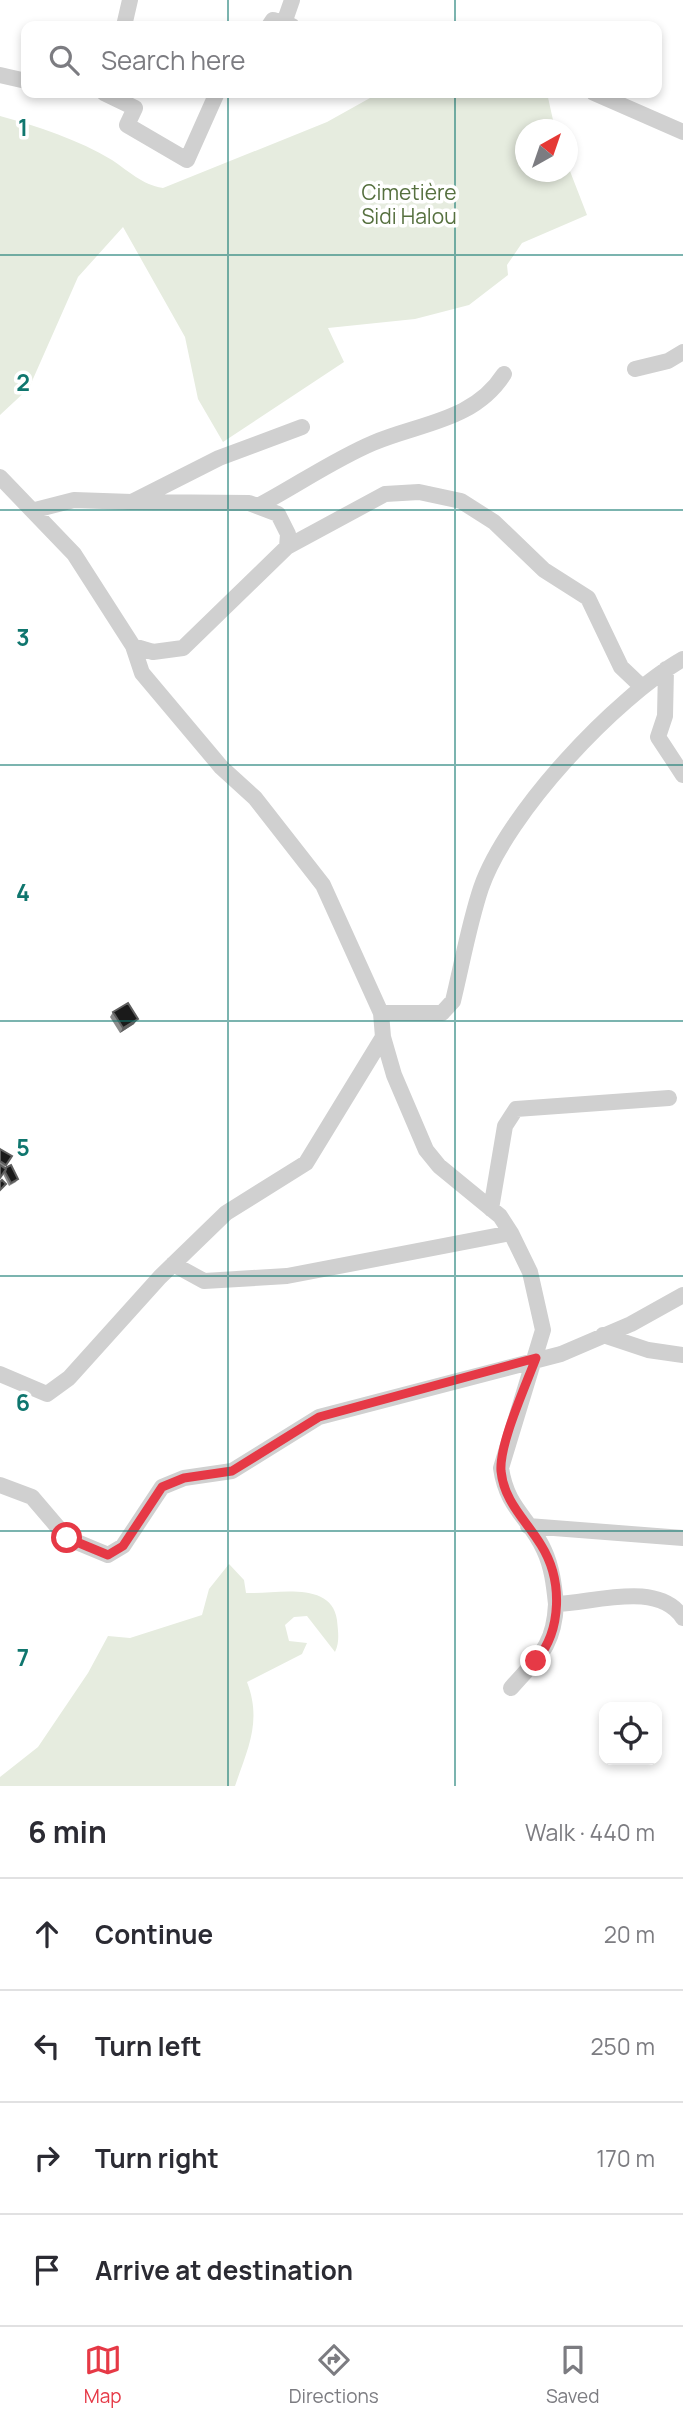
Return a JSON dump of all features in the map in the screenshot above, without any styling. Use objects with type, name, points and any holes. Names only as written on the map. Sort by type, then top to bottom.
[{"type":"street","points":[[125,21],[130,0]]},
{"type":"street","points":[[284,21],[292,0]]},
{"type":"street","points":[[0,75],[21,80]]},
{"type":"street","points":[[114,98],[135,108],[127,125],[187,160],[221,98]]},
{"type":"street","points":[[605,98],[683,132]]},
{"type":"street","points":[[635,369],[668,360],[683,352]]},
{"type":"street","points":[[258,506],[372,444],[455,416],[495,388],[505,374]]},
{"type":"street","points":[[132,502],[219,458],[302,427]]},
{"type":"street","points":[[0,477],[74,554],[133,646],[142,673],[221,767],[255,798],[323,885],[381,1013],[383,1037],[394,1075],[426,1150],[439,1166],[491,1209],[511,1233],[530,1272],[540,1307],[542,1330],[536,1358],[503,1451],[501,1468],[504,1490],[543,1548],[553,1577],[555,1629],[546,1650],[511,1688]]},
{"type":"street","points":[[133,646],[153,652],[183,648],[287,547],[386,494],[419,492],[461,501],[494,522],[544,570],[588,598],[621,667],[642,687]]},
{"type":"street","points":[[34,510],[75,500],[248,503],[278,514],[288,534],[287,547]]},
{"type":"street","points":[[381,1013],[442,1013],[453,1001],[481,887],[505,839],[565,762],[642,687],[683,659]]},
{"type":"street","points":[[666,669],[665,716],[658,737],[683,775]]},
{"type":"street","points":[[0,1374],[47,1394],[69,1378],[173,1264],[226,1213],[306,1163],[383,1037]]},
{"type":"street","points":[[491,1209],[505,1126],[516,1110],[669,1098]]},
{"type":"street","points":[[173,1264],[204,1281],[287,1276],[511,1233]]},
{"type":"street","points":[[0,1485],[32,1497],[67,1538],[108,1555],[123,1546],[162,1487],[184,1478],[232,1471],[319,1417],[536,1358],[561,1354],[683,1295]]},
{"type":"street","points":[[603,1335],[648,1350],[683,1355]]},
{"type":"street","points":[[528,1526],[683,1538]]},
{"type":"street","points":[[556,1604],[635,1596],[669,1604],[683,1618]]},
{"type":"green space","name":"Cimetière Sidi Halou","points":[[370,98],[548,98],[553,119],[515,119],[515,182],[574,182],[587,215],[522,243],[507,265],[508,275],[469,305],[415,319],[328,328],[344,362],[223,442],[198,399],[185,337],[123,227],[78,277],[29,388],[0,415],[0,116],[86,146],[142,181],[163,188],[327,122]]},
{"type":"green space","points":[[229,1564],[244,1580],[246,1593],[300,1592],[325,1599],[333,1607],[338,1636],[335,1652],[307,1616],[294,1617],[285,1625],[289,1641],[307,1643],[302,1654],[247,1682],[253,1709],[252,1734],[235,1786],[0,1786],[0,1777],[38,1747],[88,1673],[108,1636],[130,1638],[202,1615],[209,1589]]},
{"type":"building","points":[[128,1003],[138,1019],[123,1028],[113,1012]]},
{"type":"building","points":[[0,1149],[12,1156],[6,1165],[0,1161]]},
{"type":"building","points":[[0,1165],[6,1169],[0,1178]]},
{"type":"building","points":[[11,1165],[18,1179],[11,1183],[5,1168]]},
{"type":"building","points":[[2,1180],[6,1184],[0,1190],[0,1182]]},
{"type":"route","points":[[67,1538],[108,1555],[123,1546],[162,1487],[184,1478],[232,1471],[319,1417],[536,1358],[503,1451],[501,1468],[504,1490],[514,1509],[543,1548],[553,1577],[555,1629],[546,1650],[536,1661]]}]
